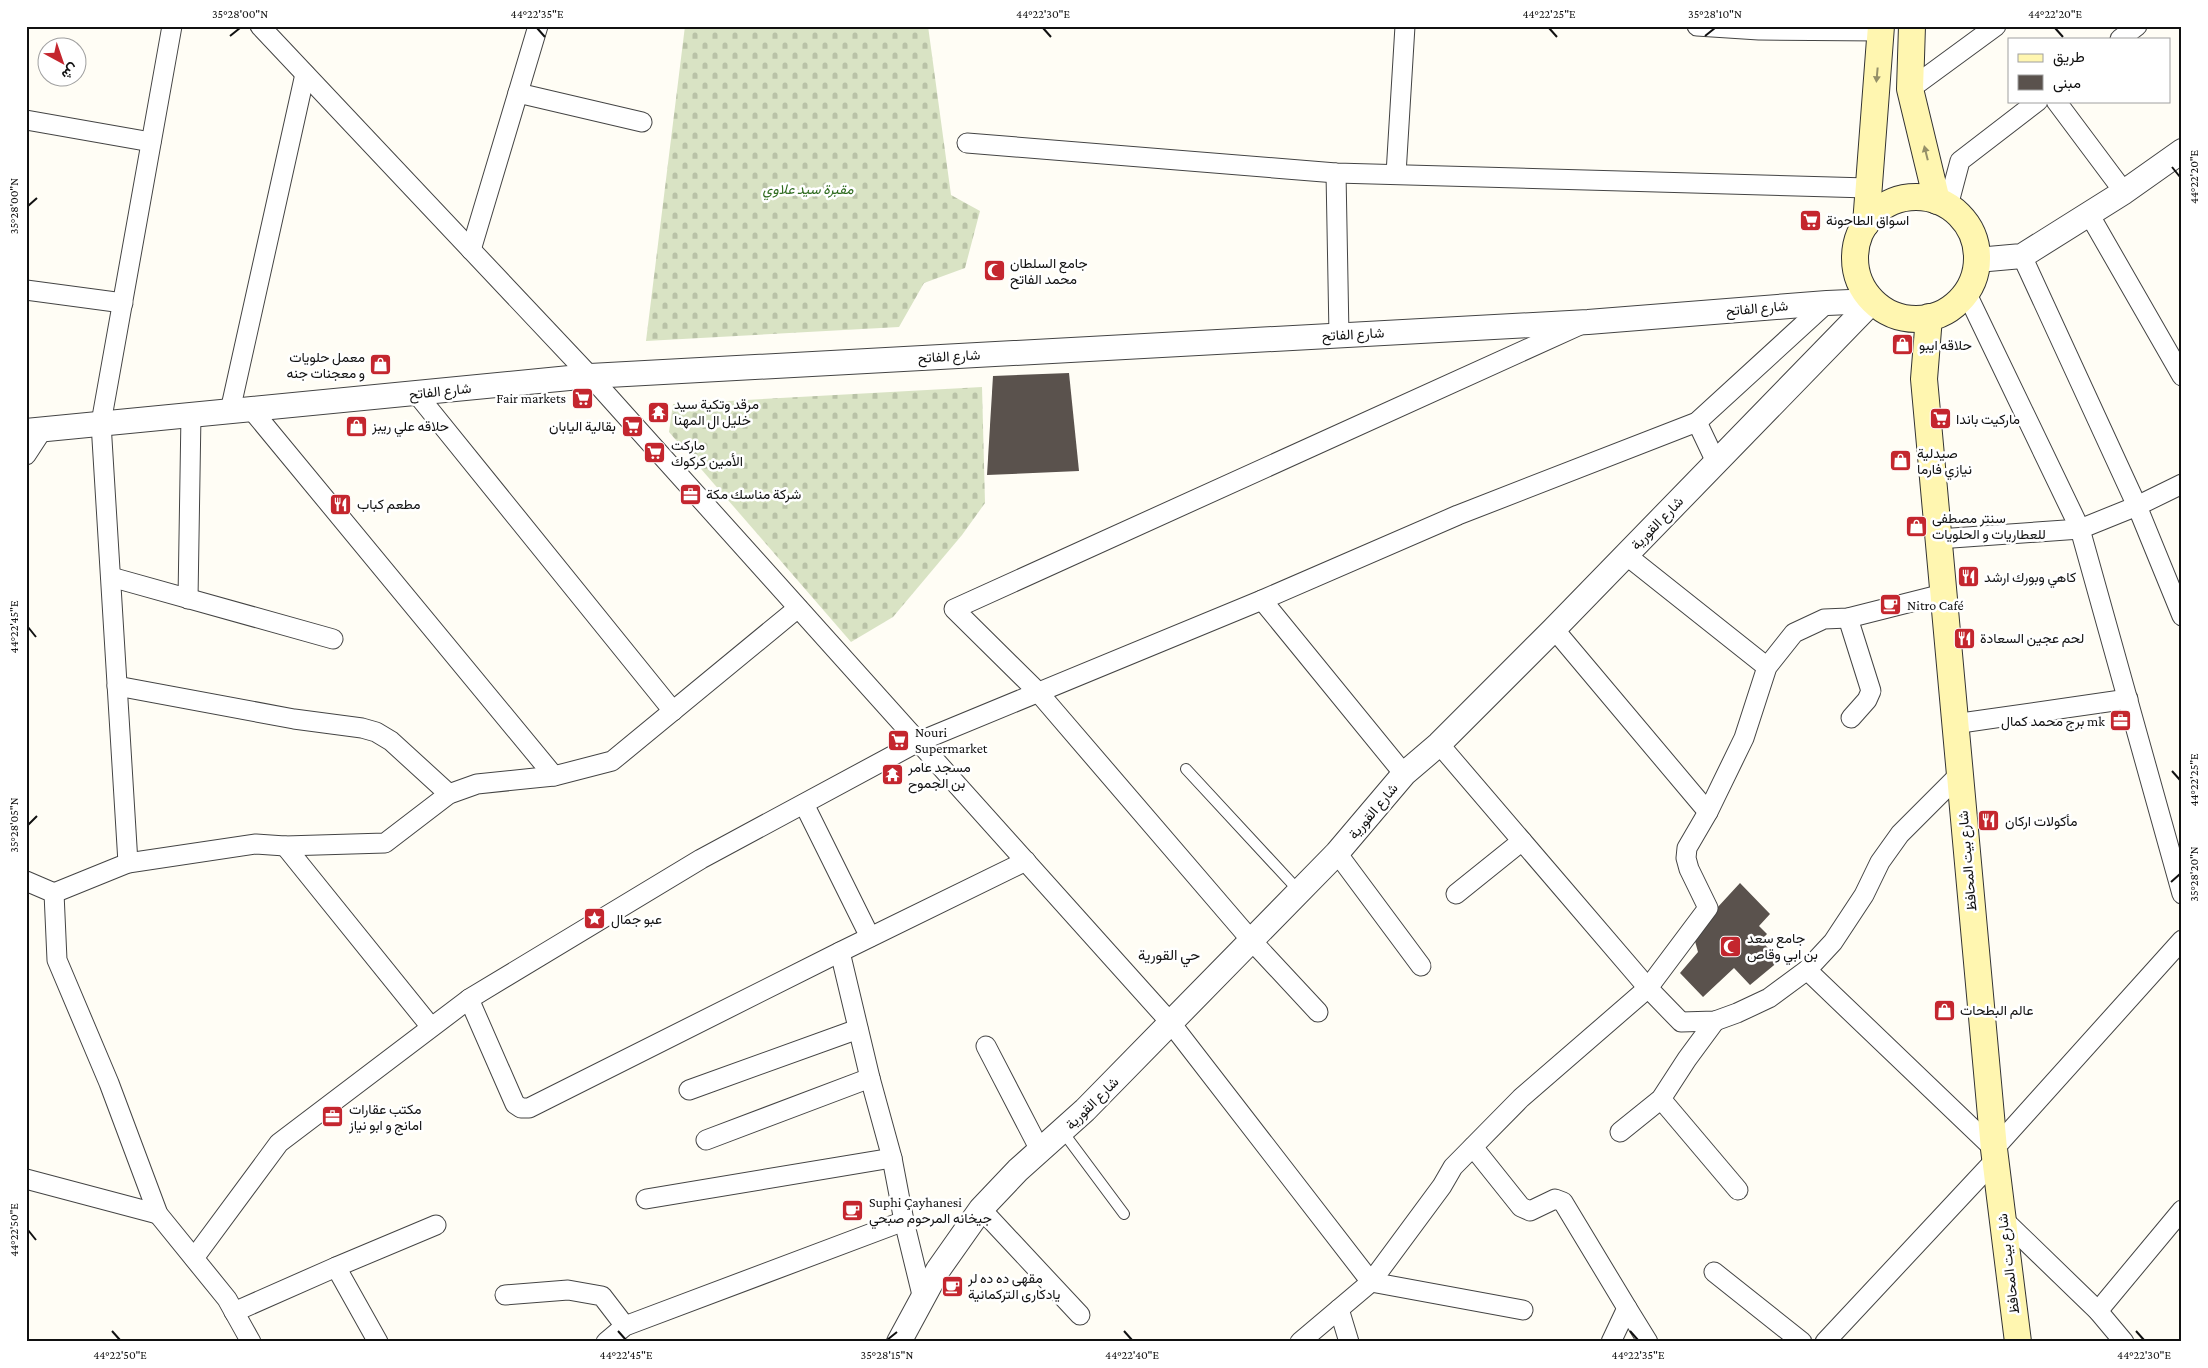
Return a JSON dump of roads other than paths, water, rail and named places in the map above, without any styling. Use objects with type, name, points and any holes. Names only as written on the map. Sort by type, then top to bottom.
[{"type":"main road","points":[[1912,26],[1910,89],[1943,203]]},
{"type":"main road","points":[[1866,224],[1881,28]]},
{"type":"main road","points":[[1922,197],[1943,203],[1960,216],[1970,229],[1976,244],[1977,260],[1974,277],[1966,292],[1956,304],[1944,312],[1917,318],[1887,312],[1872,301],[1861,284],[1855,264],[1857,243],[1866,224],[1876,212],[1890,203],[1905,198],[1922,197]]},
{"type":"main road","name":"شارع بيت المحافظ","points":[[1917,318],[1995,1154],[2018,1342]]},
{"type":"street","points":[[128,863],[101,423],[172,26]]},
{"type":"street","points":[[471,250],[538,26]]},
{"type":"street","points":[[1396,174],[1405,26]]},
{"type":"street","points":[[1697,26],[1759,30],[1881,28]]},
{"type":"street","points":[[1910,89],[1996,26]]},
{"type":"street","points":[[2121,38],[2137,26]]},
{"type":"street","points":[[262,27],[590,376],[1170,1022],[1371,1282],[1523,1310]]},
{"type":"street","points":[[305,74],[241,410],[554,776]]},
{"type":"street","points":[[518,93],[642,122]]},
{"type":"street","points":[[1943,203],[1960,161],[2037,102]]},
{"type":"street","points":[[2057,102],[2124,192]]},
{"type":"street","points":[[26,120],[151,142]]},
{"type":"street","points":[[967,143],[1336,173],[1868,188]]},
{"type":"street","points":[[1977,260],[2022,256],[2124,192],[2182,151]]},
{"type":"street","points":[[1336,173],[1339,335]]},
{"type":"street","points":[[2089,214],[2182,376]]},
{"type":"street","points":[[2022,256],[2138,506],[2182,616]]},
{"type":"street","points":[[26,290],[123,303]]},
{"type":"street","points":[[1966,292],[2080,529],[2182,894]]},
{"type":"street","name":"شارع الفاتح","points":[[35,430],[590,376],[1588,322],[1872,301]]},
{"type":"street","name":"شارع القورية","points":[[899,1342],[955,1243],[981,1210],[1018,1170],[1063,1132],[1337,853],[1404,774],[1439,744],[1554,629],[1872,301]]},
{"type":"street","points":[[194,1258],[279,1143],[469,998],[701,859],[918,742],[1262,600],[1458,515],[1697,422],[1827,303]]},
{"type":"street","points":[[1318,1012],[1251,940],[1038,692],[954,609],[1588,322]]},
{"type":"street","points":[[416,393],[673,710]]},
{"type":"street","points":[[188,599],[192,414]]},
{"type":"street","points":[[1697,422],[1716,462]]},
{"type":"street","points":[[26,455],[35,430]]},
{"type":"street","points":[[1938,539],[2080,529],[2138,506],[2182,484]]},
{"type":"street","points":[[1626,555],[1767,667]]},
{"type":"street","points":[[110,577],[333,639]]},
{"type":"street","points":[[1300,1342],[1371,1282],[1442,1186],[1453,1167],[1521,1098],[1648,988],[1708,908],[1697,888],[1686,858],[1688,844],[1708,812],[1744,738],[1767,667],[1794,633],[1824,619],[1848,618],[1942,594]]},
{"type":"street","points":[[1262,600],[1404,774]]},
{"type":"street","points":[[26,881],[54,893],[128,863],[256,844],[285,846],[385,843],[449,794],[478,784],[554,776],[612,760],[798,608]]},
{"type":"street","points":[[1848,618],[1871,691],[1867,700],[1850,718]]},
{"type":"street","points":[[1554,629],[1708,812]]},
{"type":"street","points":[[117,686],[294,719],[369,730],[391,741],[449,794]]},
{"type":"street","points":[[1954,724],[2128,699]]},
{"type":"street","points":[[1439,744],[1648,988],[1681,1022],[1715,1020],[1737,1013],[1769,998],[1807,970],[1833,942],[1864,896],[1880,862],[1900,834],[1959,775]]},
{"type":"street","points":[[804,804],[870,937]]},
{"type":"street","points":[[1456,894],[1522,841]]},
{"type":"street","points":[[285,846],[431,1027]]},
{"type":"street","points":[[1337,853],[1421,966]]},
{"type":"street","points":[[469,998],[515,1104],[521,1108],[529,1108],[1026,861]]},
{"type":"street","points":[[54,893],[57,960],[109,1082],[158,1214],[227,1299],[251,1342]]},
{"type":"street","points":[[1825,1342],[1995,1154],[2182,940]]},
{"type":"street","points":[[840,952],[870,1078],[892,1158],[904,1221],[923,1299]]},
{"type":"street","points":[[1807,970],[1995,1154]]},
{"type":"street","points":[[1620,1132],[1661,1099],[1715,1020]]},
{"type":"street","points":[[689,1090],[858,1029]]},
{"type":"street","points":[[986,1046],[1041,1152]]},
{"type":"street","points":[[706,1140],[870,1078]]},
{"type":"street","points":[[1661,1099],[1738,1190]]},
{"type":"street","points":[[1473,1147],[1521,1207],[1530,1211],[1555,1199],[1563,1202],[1648,1342]]},
{"type":"street","points":[[646,1199],[892,1158]]},
{"type":"street","points":[[26,1178],[158,1214]]},
{"type":"street","points":[[981,1210],[1080,1315]]},
{"type":"street","points":[[2098,1311],[2182,1210]]},
{"type":"street","points":[[2003,1219],[2098,1311],[2124,1342]]},
{"type":"street","points":[[606,1342],[625,1326],[904,1221]]},
{"type":"street","points":[[234,1312],[436,1225]]},
{"type":"street","points":[[336,1267],[378,1342]]},
{"type":"street","points":[[1714,1272],[1802,1342]]},
{"type":"street","points":[[505,1294],[568,1290],[602,1296],[625,1326]]},
{"type":"street","points":[[1611,1342],[1627,1308]]},
{"type":"street","points":[[1339,1309],[1349,1342]]},
{"type":"lane","points":[[1186,769],[1299,891]]},
{"type":"lane","points":[[1063,1132],[1124,1214]]},
{"type":"place","name":"اسواق الطاحونة","points":[[1810,220]]},
{"type":"place","name":"جامع السلطان محمد الفاتح","points":[[994,271]]},
{"type":"place","name":"حلاقه ايبو","points":[[1903,345]]},
{"type":"place","name":"معمل حلويات و معجنات جنه","points":[[381,365]]},
{"type":"place","name":"Fair markets","points":[[582,398]]},
{"type":"place","name":"مرقد وتكية سيد خليل ال المهنا","points":[[658,412]]},
{"type":"place","name":"ماركيت باندا","points":[[1940,419]]},
{"type":"place","name":"حلاقه علي ريبز","points":[[356,426]]},
{"type":"place","name":"بقالية اليابان","points":[[632,426]]},
{"type":"place","name":"ماركت الأمين كركوك","points":[[655,453]]},
{"type":"place","name":"صيدلية نيازي فارما","points":[[1901,461]]},
{"type":"place","name":"شركة مناسك مكة","points":[[690,494]]},
{"type":"place","name":"مطعم كباب","points":[[341,504]]},
{"type":"place","name":"سنتر مصطفى للعطاريات و الحلويات","points":[[1916,526]]},
{"type":"place","name":"كاهي وبورك ارشد","points":[[1968,577]]},
{"type":"place","name":"Nitro Café","points":[[1891,605]]},
{"type":"place","name":"لحم عجين السعادة","points":[[1964,638]]},
{"type":"place","name":"برج محمد كمال mk","points":[[2121,721]]},
{"type":"place","name":"Nouri Supermarket","points":[[899,740]]},
{"type":"place","name":"مسجد عامر بن الجموح","points":[[892,775]]},
{"type":"place","name":"مأكولات اركان","points":[[1989,821]]},
{"type":"place","name":"عبو جمال","points":[[595,919]]},
{"type":"place","name":"جامع سعد بن ابي وقاص","points":[[1731,946]]},
{"type":"place","name":"عالم البطحات","points":[[1944,1010]]},
{"type":"place","name":"مكتب عقارات امانج و ابو نياز","points":[[333,1117]]},
{"type":"place","name":"Suphi Çayhanesi جيخانه المرحوم صبحي","points":[[853,1210]]},
{"type":"place","name":"مقهى ده ده لر يادكارى التركمانية","points":[[952,1286]]},
{"type":"district","name":"حي القورية","points":[[1169,955]]},
{"type":"park label","name":"مقبرة سيد علاوي","points":[[808,189]]}]
